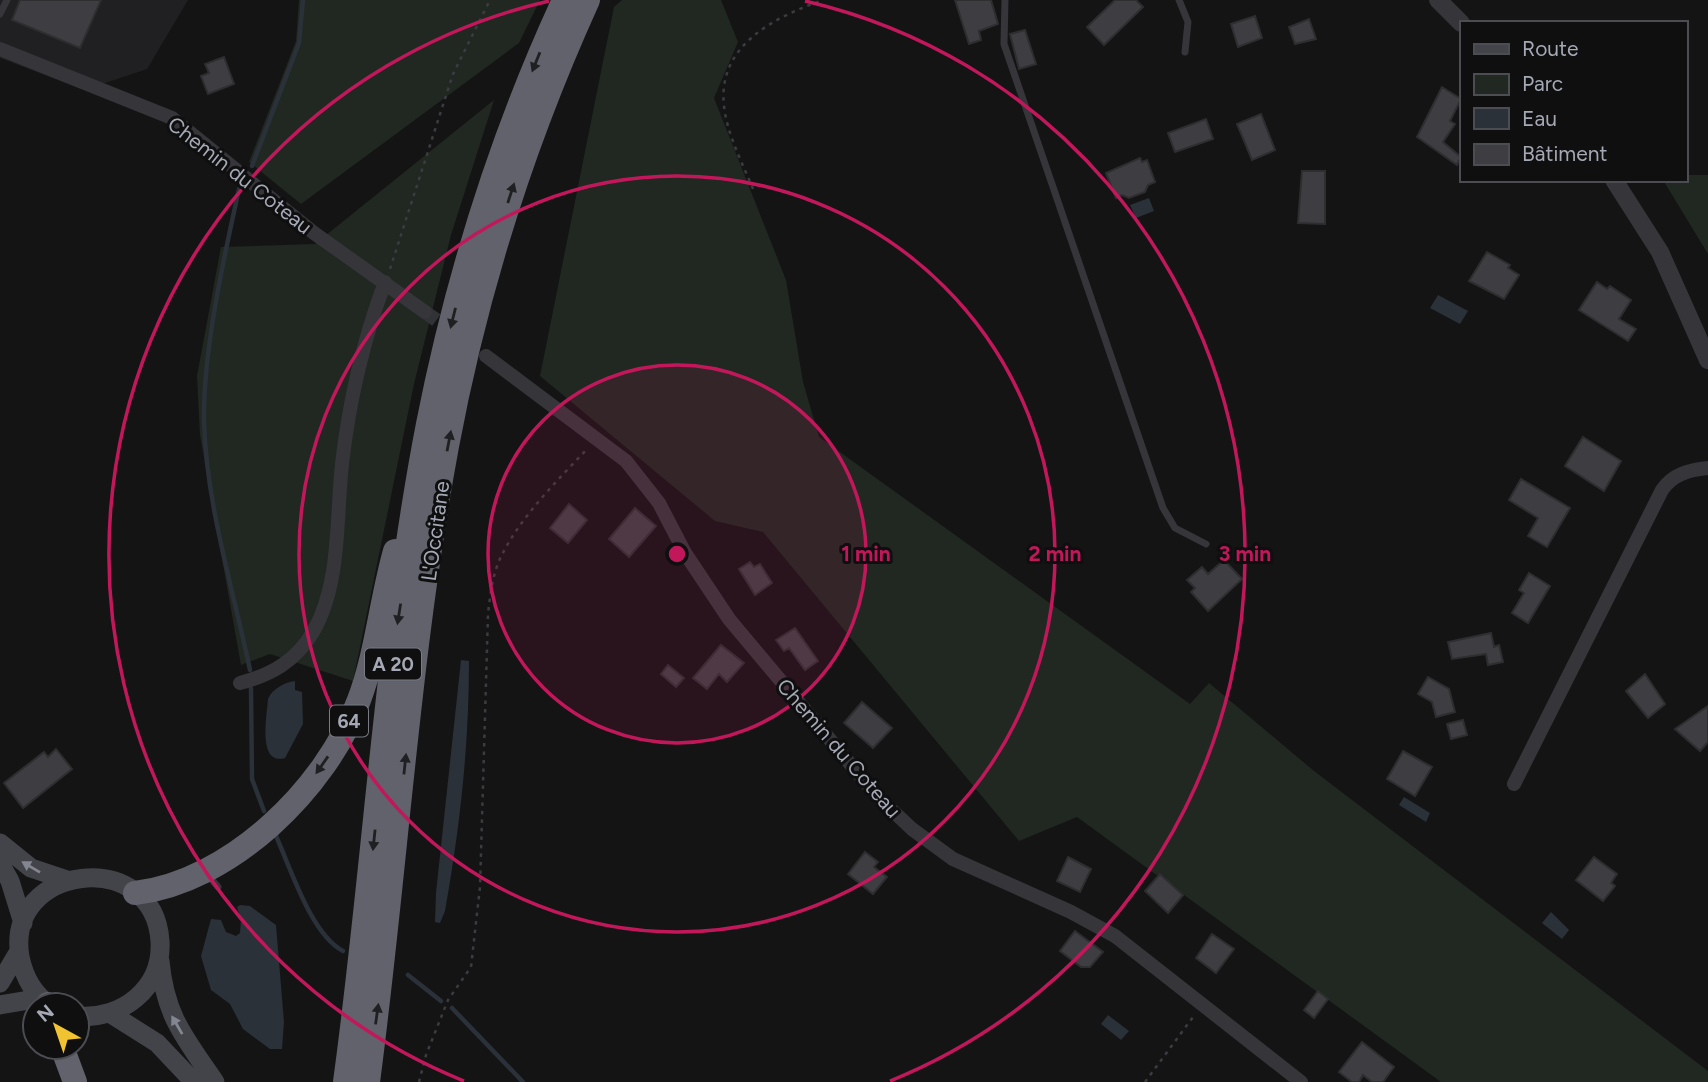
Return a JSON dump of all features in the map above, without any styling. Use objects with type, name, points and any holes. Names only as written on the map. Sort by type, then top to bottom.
[{"type":"highway","name":"L'Occitane","points":[[345,1082],[396,634],[425,446],[469,251],[520,101],[564,0]]},
{"type":"highway","name":"L'Occitane","points":[[368,1082],[419,638],[447,447],[481,299],[513,186],[540,113],[588,0]]},
{"type":"highway","name":"64","points":[[135,893],[212,880],[230,857],[285,810],[316,774],[348,723],[372,661],[389,572],[425,446]]},
{"type":"highway","points":[[67,1061],[75,1082]]},
{"type":"main road","points":[[0,843],[31,868],[67,880]]},
{"type":"main road","points":[[0,863],[23,923]]},
{"type":"main road","points":[[0,984],[19,951],[23,923],[33,904],[48,890],[67,880],[103,877],[135,893],[155,922],[167,1007],[175,1024],[215,1082]]},
{"type":"main road","points":[[19,951],[26,976],[38,991]]},
{"type":"main road","points":[[91,1015],[111,1014],[129,1005],[143,992],[154,976],[159,957]]},
{"type":"main road","points":[[0,1005],[21,1000]]},
{"type":"main road","points":[[111,1014],[157,1042],[194,1082]]},
{"type":"street","points":[[1437,0],[1460,22]]},
{"type":"street","name":"Chemin du Coteau","points":[[0,49],[172,118],[314,233],[425,312]]},
{"type":"street","points":[[1615,182],[1660,252],[1708,360]]},
{"type":"street","points":[[240,683],[268,676],[300,649],[312,633],[329,593],[342,461],[365,335],[385,282]]},
{"type":"street","name":"Chemin du Coteau","points":[[486,356],[598,437],[626,461],[659,503],[685,553],[729,619],[878,797],[912,829],[953,859],[1071,912],[1115,936],[1204,1003],[1301,1082]]},
{"type":"street","points":[[1514,784],[1662,490],[1669,480],[1682,473],[1708,468]]},
{"type":"lane","points":[[0,14],[7,0]]},
{"type":"lane","points":[[1005,0],[1004,44],[1163,508],[1175,528],[1206,544]]},
{"type":"lane","points":[[1180,0],[1188,22],[1185,52]]},
{"type":"path","points":[[385,282],[453,74],[490,0]]},
{"type":"path","points":[[753,189],[732,137],[724,106],[729,65],[761,28],[785,13],[823,0]]},
{"type":"path","points":[[419,1082],[426,1055],[448,1000],[471,967],[480,887],[488,614],[493,579],[499,560],[516,534],[598,437]]},
{"type":"path","points":[[1145,1082],[1204,1003]]},
{"type":"shaded area","points":[[0,0],[188,0],[147,69],[84,90],[0,58]]},
{"type":"green space","points":[[299,0],[540,0],[519,43],[301,204],[249,162],[296,41]]},
{"type":"green space","points":[[622,0],[721,0],[738,42],[714,98],[786,280],[803,382],[819,437],[1190,704],[1209,683],[1314,771],[1708,1071],[1708,1082],[1441,1082],[1077,817],[1019,841],[763,532],[715,521],[540,376],[614,7]]},
{"type":"green space","points":[[494,100],[451,235],[414,384],[353,681],[270,654],[241,665],[200,435],[197,376],[221,247],[315,244]]},
{"type":"green space","points":[[1687,175],[1708,175],[1708,254],[1664,182],[1687,182]]},
{"type":"water","points":[[1149,198],[1154,211],[1136,218],[1130,205]]},
{"type":"water","points":[[1438,295],[1468,311],[1460,324],[1430,308]]},
{"type":"water","points":[[461,660],[469,661],[463,786],[445,911],[440,923],[435,922],[436,893]]},
{"type":"water","points":[[295,681],[295,690],[302,692],[303,724],[285,758],[276,758],[270,754],[267,747],[268,699],[279,687]]},
{"type":"water","points":[[1404,797],[1430,813],[1426,822],[1399,805]]},
{"type":"water","points":[[250,906],[276,925],[284,1022],[282,1049],[270,1049],[243,1029],[230,1004],[211,990],[201,956],[211,919],[221,920],[226,932],[236,936],[240,933],[241,919],[237,907]]},
{"type":"water","points":[[1551,912],[1569,930],[1562,939],[1542,923]]},
{"type":"water","points":[[1108,1015],[1129,1031],[1121,1040],[1101,1024]]},
{"type":"building","points":[[20,0],[101,0],[80,48],[12,20]]},
{"type":"building","points":[[955,0],[991,0],[998,24],[979,31],[981,40],[969,44]]},
{"type":"building","points":[[1115,0],[1136,0],[1143,7],[1104,45],[1087,27]]},
{"type":"building","points":[[1255,16],[1262,38],[1238,47],[1231,24]]},
{"type":"building","points":[[1309,19],[1316,39],[1295,44],[1289,27]]},
{"type":"building","points":[[1025,30],[1036,64],[1019,69],[1010,34]]},
{"type":"building","points":[[224,57],[234,84],[208,94],[201,76],[209,73],[205,64]]},
{"type":"building","points":[[1442,87],[1460,98],[1450,121],[1455,124],[1443,142],[1460,156],[1457,165],[1417,137]]},
{"type":"building","points":[[1261,114],[1275,150],[1252,160],[1237,124]]},
{"type":"building","points":[[1206,119],[1213,139],[1175,152],[1168,133]]},
{"type":"building","points":[[1140,158],[1142,162],[1147,160],[1155,182],[1148,185],[1145,192],[1129,198],[1122,195],[1116,198],[1106,173]]},
{"type":"building","points":[[1302,171],[1325,171],[1325,224],[1298,223]]},
{"type":"building","points":[[1487,252],[1510,265],[1508,268],[1519,275],[1504,299],[1469,281]]},
{"type":"building","points":[[1597,282],[1607,289],[1610,286],[1631,300],[1619,319],[1636,329],[1628,341],[1579,310]]},
{"type":"building","points":[[1583,437],[1621,461],[1604,491],[1565,466]]},
{"type":"building","points":[[1521,479],[1570,508],[1547,547],[1528,536],[1538,518],[1509,500]]},
{"type":"building","points":[[569,504],[587,520],[568,543],[550,528]]},
{"type":"building","points":[[635,508],[656,526],[629,557],[609,539]]},
{"type":"building","points":[[1224,560],[1242,579],[1208,611],[1191,592],[1195,588],[1187,580],[1202,567],[1208,574]]},
{"type":"building","points":[[750,562],[754,567],[760,564],[772,583],[755,595],[739,569]]},
{"type":"building","points":[[1529,573],[1550,586],[1528,623],[1512,613],[1524,593],[1519,590]]},
{"type":"building","points":[[795,628],[818,661],[805,670],[789,648],[784,651],[776,640]]},
{"type":"building","points":[[1491,633],[1494,647],[1499,645],[1503,662],[1488,665],[1486,654],[1452,659],[1448,642]]},
{"type":"building","points":[[721,645],[744,663],[727,682],[719,674],[707,689],[693,678]]},
{"type":"building","points":[[668,665],[684,678],[676,687],[661,674]]},
{"type":"building","points":[[1645,674],[1665,704],[1648,718],[1626,691]]},
{"type":"building","points":[[1428,677],[1449,689],[1455,712],[1436,717],[1432,702],[1418,694]]},
{"type":"building","points":[[862,702],[892,728],[873,748],[844,723]]},
{"type":"building","points":[[1708,706],[1708,742],[1700,751],[1675,729]]},
{"type":"building","points":[[1463,720],[1467,735],[1451,739],[1447,724]]},
{"type":"building","points":[[56,749],[72,769],[23,808],[4,783],[44,752],[48,757]]},
{"type":"building","points":[[1403,751],[1432,767],[1415,796],[1387,779]]},
{"type":"building","points":[[865,852],[878,862],[874,867],[887,877],[873,894],[848,874]]},
{"type":"building","points":[[1068,857],[1091,869],[1080,892],[1057,881]]},
{"type":"building","points":[[1594,857],[1617,874],[1611,883],[1615,886],[1603,901],[1576,880]]},
{"type":"building","points":[[1160,874],[1183,895],[1168,913],[1145,891]]},
{"type":"building","points":[[1075,931],[1103,952],[1090,967],[1081,967],[1060,951]]},
{"type":"building","points":[[1212,934],[1234,949],[1216,973],[1196,958]]},
{"type":"building","points":[[1318,991],[1328,999],[1314,1018],[1304,1010]]},
{"type":"building","points":[[1362,1042],[1394,1067],[1383,1082],[1372,1082],[1363,1075],[1359,1082],[1352,1082],[1339,1072]]},
{"type":"waterway","points":[[252,166],[299,43],[303,0]]},
{"type":"waterway","points":[[239,189],[211,335],[204,420],[215,514],[250,670]]},
{"type":"waterway","points":[[251,688],[252,779],[264,811]]},
{"type":"waterway","points":[[276,836],[312,916],[332,943],[343,951]]},
{"type":"waterway","points":[[408,975],[441,1001]]},
{"type":"waterway","points":[[452,1008],[523,1082]]},
{"type":"tunnel","points":[[425,312],[453,332]]}]
